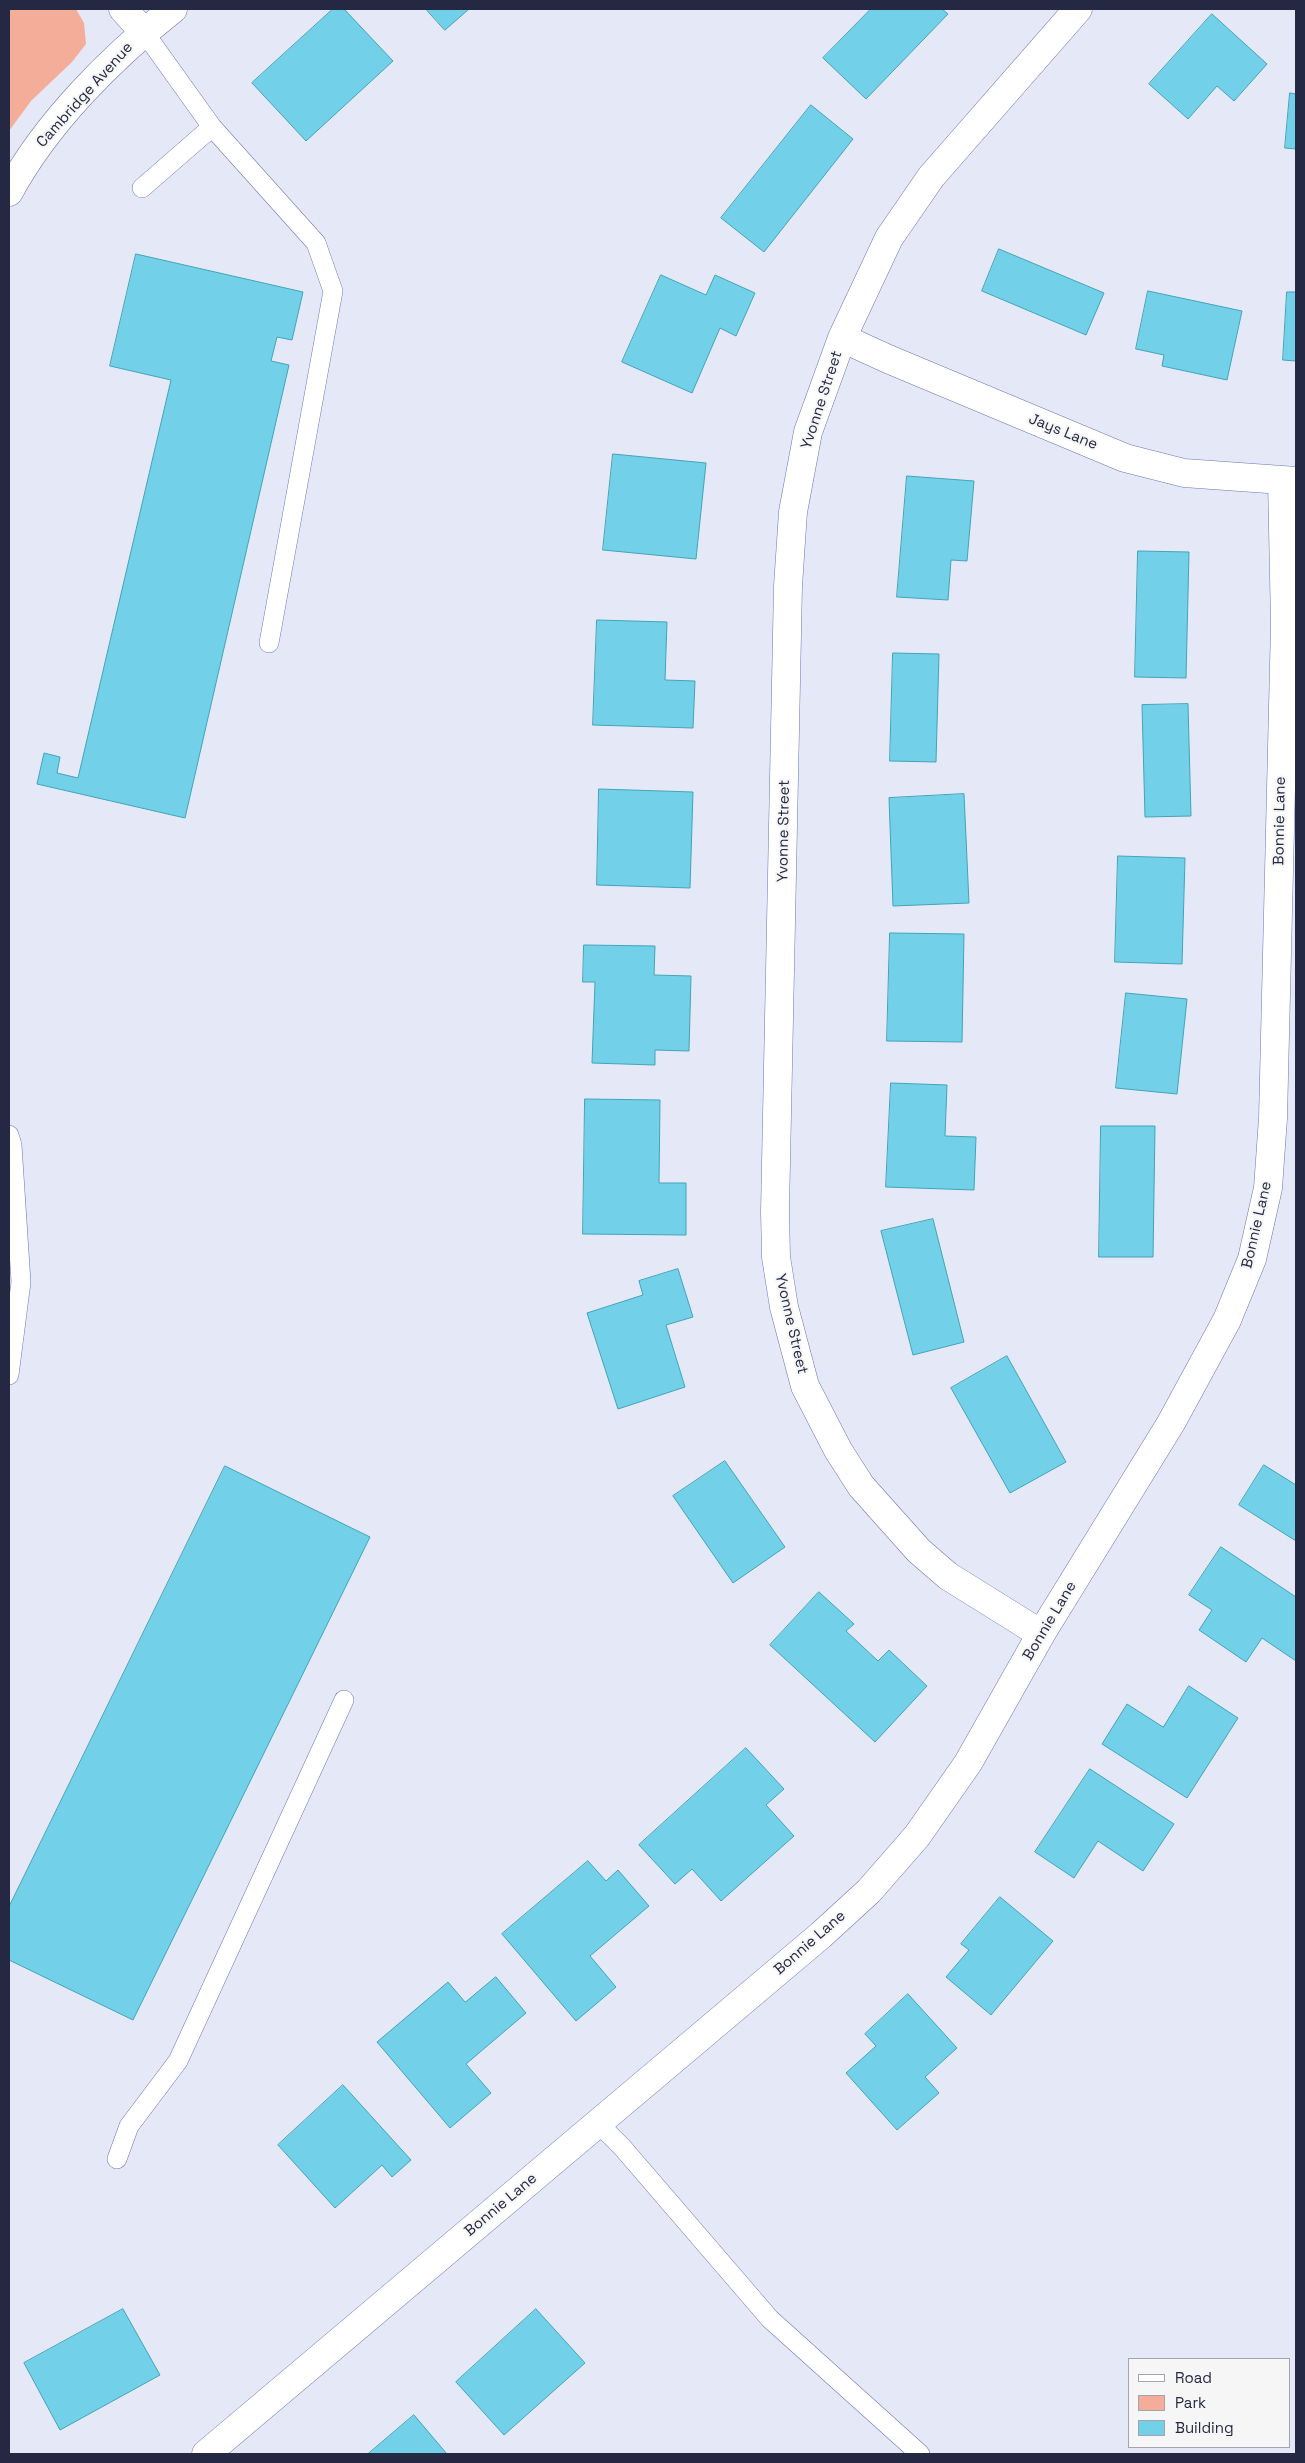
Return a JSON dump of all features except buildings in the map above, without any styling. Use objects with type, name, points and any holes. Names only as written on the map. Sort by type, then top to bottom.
[{"type":"street","points":[[123,9],[144,32]]},
{"type":"street","name":"Cambridge Avenue","points":[[9,192],[50,129],[131,42],[173,9]]},
{"type":"street","name":"Yvonne Street","points":[[1041,1634],[948,1576],[919,1551],[861,1486],[838,1450],[805,1386],[781,1290],[776,1257],[775,1211],[788,586],[793,512],[808,432],[842,338],[889,238],[931,177],[1078,9]]},
{"type":"street","name":"Jays Lane","points":[[842,338],[1125,458],[1184,473],[1289,481]]},
{"type":"street","name":"Bonnie Lane","points":[[206,2454],[821,1935],[869,1891],[917,1836],[968,1763],[1041,1634],[1171,1423],[1227,1320],[1252,1258],[1268,1188],[1274,1118],[1289,481]]},
{"type":"lane","points":[[144,32],[212,127],[316,243],[333,291],[269,643]]},
{"type":"lane","points":[[142,188],[212,127]]},
{"type":"lane","points":[[9,1136],[12,1145],[21,1282],[9,1375]]},
{"type":"lane","points":[[117,2159],[129,2126],[178,2062],[344,1700]]},
{"type":"lane","points":[[598,2123],[622,2147],[770,2319],[920,2454]]},
{"type":"green space","points":[[9,9],[76,9],[84,23],[86,44],[72,62],[31,101],[9,131]]}]
